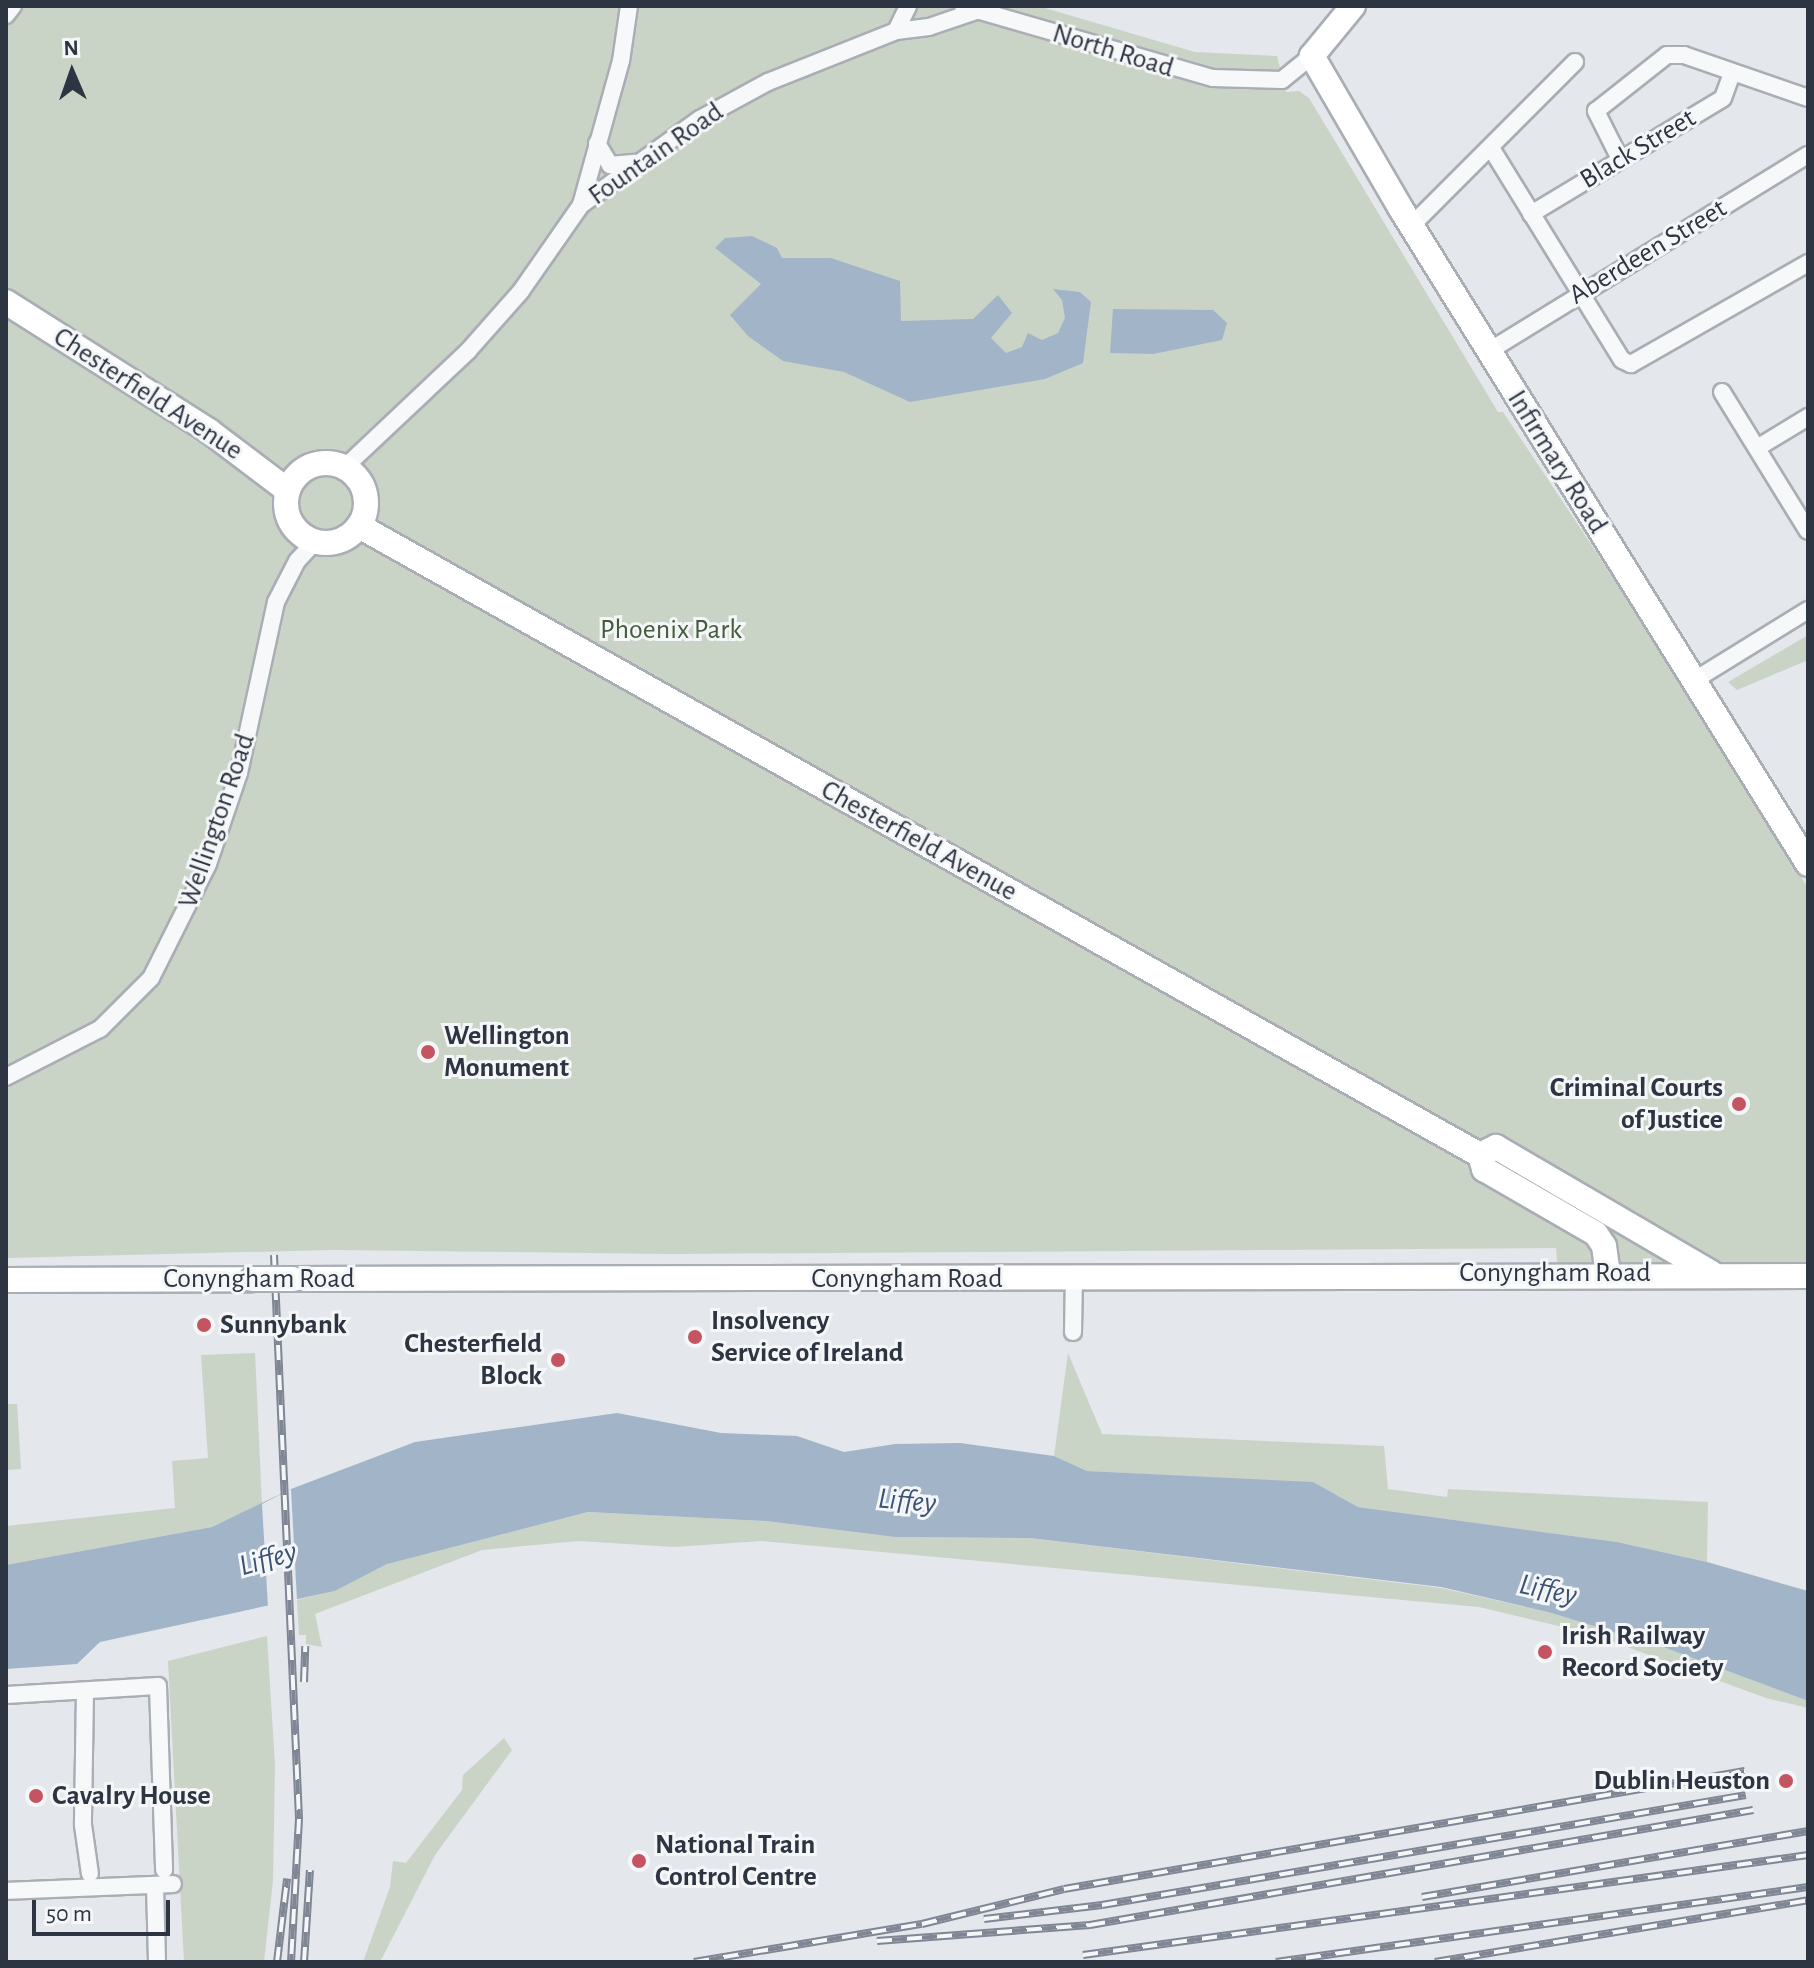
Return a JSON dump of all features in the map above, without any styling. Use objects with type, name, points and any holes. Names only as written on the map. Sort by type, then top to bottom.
[{"type":"main road","points":[[1303,63],[1353,6]]},
{"type":"main road","name":"Infirmary Road","points":[[1303,63],[1411,226],[1808,864]]},
{"type":"main road","name":"Chesterfield Avenue","points":[[6,302],[209,431],[287,490]]},
{"type":"main road","points":[[311,465],[345,467],[356,476],[366,500],[359,526],[340,541],[315,542],[293,528],[285,503],[287,490],[311,465]]},
{"type":"main road","name":"Chesterfield Avenue","points":[[359,526],[1480,1155],[1484,1169],[1596,1234],[1604,1246],[1608,1273]]},
{"type":"main road","name":"Chesterfield Avenue","points":[[1480,1155],[1496,1147],[1712,1273]]},
{"type":"main road","name":"Conyngham Road","points":[[6,1280],[1608,1273],[1808,1276]]},
{"type":"street","points":[[6,15],[13,6]]},
{"type":"street","points":[[581,205],[612,81],[621,61],[629,6]]},
{"type":"street","points":[[896,31],[908,6]]},
{"type":"street","name":"Fountain Road","points":[[345,467],[468,351],[521,291],[581,205],[636,163],[768,82],[896,31],[929,27],[974,7]]},
{"type":"street","name":"North Road","points":[[974,7],[1188,73],[1237,80],[1265,77],[1279,69],[1303,63]]},
{"type":"street","points":[[1620,159],[1597,118],[1600,104],[1667,55],[1684,55],[1808,98]]},
{"type":"street","points":[[1411,226],[1575,62]]},
{"type":"street","name":"Black Street","points":[[1531,214],[1723,98],[1732,73]]},
{"type":"street","points":[[597,143],[610,165],[636,163]]},
{"type":"street","points":[[1491,148],[1622,360],[1631,364],[1808,263]]},
{"type":"street","name":"Aberdeen Street","points":[[1489,351],[1580,292],[1808,155]]},
{"type":"street","points":[[1722,392],[1808,531]]},
{"type":"street","points":[[1757,448],[1808,417]]},
{"type":"street","name":"Wellington Road","points":[[6,1077],[100,1029],[151,978],[208,864],[239,773],[276,602],[297,561],[315,542]]},
{"type":"street","points":[[1693,681],[1808,610]]},
{"type":"street","points":[[1073,1332],[1074,1277]]},
{"type":"street","points":[[6,1695],[158,1686],[169,1877],[155,1885],[6,1891]]},
{"type":"street","points":[[85,1691],[83,1825],[90,1874]]},
{"type":"street","points":[[155,1885],[157,1962]]},
{"type":"green space","name":"Phoenix Park","points":[[6,6],[1038,6],[1195,52],[1277,56],[1286,92],[1299,91],[1309,98],[1498,412],[1503,412],[1686,687],[1808,888],[1808,1276],[1558,1273],[1556,1248],[670,1254],[331,1250],[6,1258]]},
{"type":"green space","points":[[1808,635],[1808,660],[1737,690],[1728,682]]},
{"type":"green space","points":[[255,1353],[262,1504],[212,1527],[6,1565],[6,1526],[175,1508],[172,1461],[208,1458],[201,1355]]},
{"type":"green space","points":[[1068,1353],[1102,1434],[1384,1446],[1388,1489],[1447,1497],[1448,1489],[1708,1502],[1707,1562],[1617,1542],[1358,1507],[1314,1483],[1087,1471],[1054,1456]]},
{"type":"green space","points":[[6,1404],[17,1404],[21,1469],[6,1470]]},
{"type":"green space","points":[[588,1512],[766,1521],[895,1537],[1030,1538],[1441,1588],[1548,1612],[1666,1648],[1808,1701],[1808,1708],[1766,1698],[1592,1634],[1479,1607],[761,1541],[674,1547],[579,1541],[482,1550],[315,1614],[322,1647],[306,1644],[306,1635],[299,1635],[297,1600],[335,1591],[389,1563]]},
{"type":"green space","points":[[267,1636],[275,1766],[273,1881],[264,1962],[184,1962],[168,1661]]},
{"type":"green space","points":[[504,1738],[512,1750],[435,1855],[380,1962],[363,1962],[390,1887],[393,1861],[406,1863],[462,1790],[463,1775]]},
{"type":"water","points":[[752,236],[777,248],[782,258],[831,258],[900,281],[901,321],[973,319],[998,295],[1012,313],[991,338],[1006,353],[1022,347],[1028,333],[1042,340],[1058,333],[1065,318],[1062,300],[1053,289],[1080,292],[1091,302],[1083,363],[1045,379],[910,402],[844,372],[783,361],[748,336],[730,315],[761,284],[715,248],[725,238]]},
{"type":"water","points":[[1113,309],[1213,310],[1227,323],[1222,340],[1153,354],[1110,353]]},
{"type":"water","name":"Liffey","points":[[617,1413],[721,1433],[797,1436],[844,1452],[895,1444],[960,1443],[1054,1456],[1087,1471],[1313,1482],[1358,1507],[1617,1542],[1707,1562],[1808,1591],[1808,1701],[1666,1648],[1548,1612],[1441,1587],[1030,1538],[895,1537],[766,1521],[588,1512],[387,1564],[335,1591],[100,1642],[77,1664],[6,1669],[6,1565],[212,1527],[291,1489],[415,1442]]},
{"type":"pier","points":[[291,1489],[297,1600],[268,1607],[262,1504]]},
{"type":"railway","points":[[274,1255],[299,1819],[291,1962]]},
{"type":"railway","points":[[304,1682],[305,1646]]},
{"type":"railway","points":[[694,1962],[922,1924],[1064,1889],[1745,1771]]},
{"type":"railway","points":[[984,1919],[1102,1905],[1746,1795]]},
{"type":"railway","points":[[877,1941],[1090,1925],[1753,1810]]},
{"type":"railway","points":[[1422,1897],[1808,1831]]},
{"type":"railway","points":[[1083,1955],[1808,1855]]},
{"type":"railway","points":[[304,1962],[310,1870]]},
{"type":"railway","points":[[277,1962],[287,1879]]},
{"type":"railway","points":[[1276,1962],[1808,1887]]},
{"type":"railway","points":[[1435,1962],[1808,1900]]},
{"type":"place","name":"Wellington Monument","points":[[428,1052]]},
{"type":"place","name":"Criminal Courts of Justice","points":[[1739,1104]]},
{"type":"place","name":"Sunnybank","points":[[204,1325]]},
{"type":"place","name":"Insolvency Service of Ireland","points":[[695,1337]]},
{"type":"place","name":"Chesterfield Block","points":[[558,1360]]},
{"type":"place","name":"Irish Railway Record Society","points":[[1545,1652]]},
{"type":"place","name":"Dublin Heuston","points":[[1786,1781]]},
{"type":"place","name":"Cavalry House","points":[[36,1796]]},
{"type":"place","name":"National Train Control Centre","points":[[639,1861]]}]
